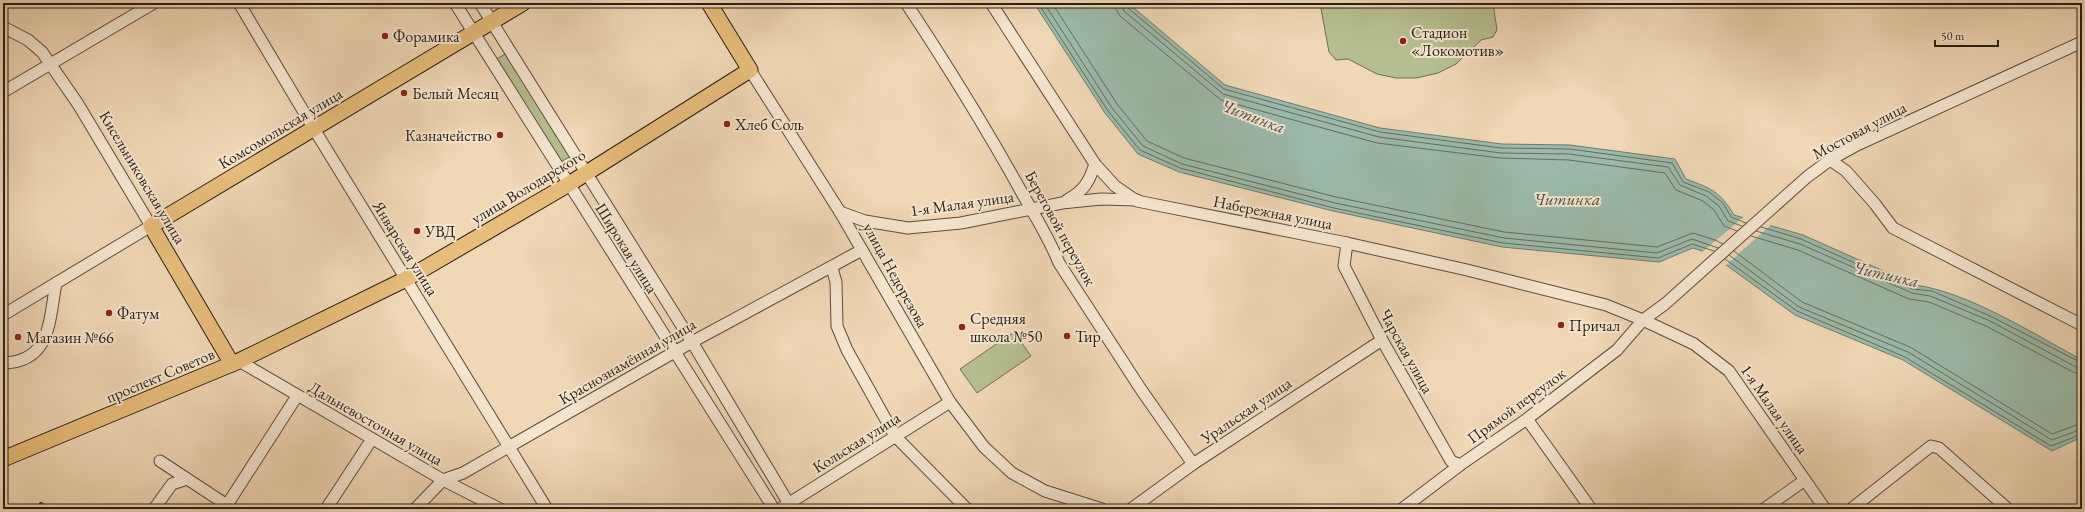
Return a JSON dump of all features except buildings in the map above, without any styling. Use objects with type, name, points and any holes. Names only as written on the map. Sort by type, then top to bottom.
[{"type":"main road","name":"Комсомольская улица","points":[[151,226],[314,129],[472,32],[523,3]]},
{"type":"main road","name":"улица Недорезова","points":[[709,3],[750,70]]},
{"type":"main road","name":"улица Володарского","points":[[236,362],[406,279],[569,184],[750,70]]},
{"type":"main road","name":"Кисельниковская улица","points":[[151,226],[236,362]]},
{"type":"main road","name":"проспект Советов","points":[[3,459],[236,362]]},
{"type":"main road","name":"проспект Советов","points":[[3,469],[101,419]]},
{"type":"street","points":[[3,92],[154,3]]},
{"type":"street","name":"Январская улица","points":[[239,3],[314,129],[547,509]]},
{"type":"street","name":"Широкая улица","points":[[454,3],[774,509]]},
{"type":"street","name":"Широкая улица","points":[[480,3],[692,342],[787,507]]},
{"type":"street","name":"Береговой переулок","points":[[906,3],[955,79],[1049,240],[1059,262],[1140,388],[1193,464]]},
{"type":"street","name":"Набережная улица","points":[[990,3],[1095,164],[1115,186],[1137,200],[1347,243],[1538,287],[1606,305],[1643,320]]},
{"type":"street","name":"Кисельниковская улица","points":[[3,27],[28,40],[42,52],[78,104],[151,226]]},
{"type":"street","name":"Мостовая улица","points":[[1643,320],[1676,295],[1807,176],[1830,160],[1905,122],[2082,42]]},
{"type":"street","name":"улица Недорезова","points":[[750,70],[840,212],[910,336],[950,402],[984,447],[1012,473],[1045,491],[1102,509]]},
{"type":"street","points":[[1830,160],[1846,171],[1875,204],[1893,228],[2082,325]]},
{"type":"street","points":[[1062,203],[1080,193],[1090,178],[1095,164]]},
{"type":"street","name":"1-я Малая улица","points":[[840,212],[865,221],[908,228],[961,223],[1062,203],[1102,199],[1137,200]]},
{"type":"street","name":"Комсомольская улица","points":[[3,315],[151,226]]},
{"type":"street","name":"Чарская улица","points":[[1347,243],[1344,266],[1382,340],[1451,461],[1460,465]]},
{"type":"street","name":"Краснознамённая улица","points":[[415,509],[443,480],[463,473],[674,352],[832,268],[862,250]]},
{"type":"street","points":[[832,268],[836,282],[837,326],[847,350],[895,436],[968,509]]},
{"type":"street","points":[[3,363],[25,360],[38,351],[46,337],[56,283]]},
{"type":"street","name":"1-я Малая улица","points":[[1643,320],[1694,344],[1729,371],[1825,509]]},
{"type":"street","name":"Прямой переулок","points":[[1402,509],[1460,465],[1528,419],[1617,350],[1643,320]]},
{"type":"street","name":"Уральская улица","points":[[1131,509],[1193,464],[1382,340]]},
{"type":"street","name":"Дальневосточная улица","points":[[236,362],[443,480],[500,509]]},
{"type":"street","points":[[160,461],[230,507],[297,396]]},
{"type":"street","name":"Кольская улица","points":[[787,507],[895,436],[950,402]]},
{"type":"street","points":[[1528,419],[1591,509]]},
{"type":"street","points":[[326,509],[372,439]]},
{"type":"street","points":[[1852,509],[1932,446],[1939,448],[2008,509]]},
{"type":"street","points":[[154,509],[172,484],[187,479]]},
{"type":"street","points":[[1764,509],[1805,480]]},
{"type":"green space","name":"Стадион «Локомотив»","points":[[1320,3],[1493,3],[1497,30],[1493,37],[1481,40],[1456,64],[1438,73],[1416,78],[1396,78],[1377,74],[1348,59],[1336,60],[1329,52]]},
{"type":"green space","points":[[507,53],[571,156],[557,164],[493,61]]},
{"type":"green space","points":[[1014,332],[1031,356],[977,393],[960,369]]},
{"type":"water","name":"Читинка","points":[[1034,3],[1128,3],[1225,85],[1380,128],[1502,144],[1570,145],[1675,159],[1686,179],[1714,191],[1729,207],[1734,215],[1803,235],[1915,285],[1957,296],[2000,315],[2082,360],[2082,437],[2052,451],[1903,360],[1795,315],[1711,254],[1693,248],[1659,262],[1502,247],[1333,211],[1179,172],[1138,154],[1105,113]]},
{"type":"pier","points":[[1745,216],[1772,224],[1725,266],[1710,256],[1701,253]]},
{"type":"railway","points":[[41,504],[48,509]]},
{"type":"place","name":"Форамика","points":[[385,36]]},
{"type":"place","name":"Стадион «Локомотив»","points":[[1403,41]]},
{"type":"place","name":"Белый Месяц","points":[[404,93]]},
{"type":"place","name":"Хлеб Соль","points":[[727,124]]},
{"type":"place","name":"Казначейство","points":[[500,135]]},
{"type":"place","name":"УВД","points":[[417,231]]},
{"type":"place","name":"Фатум","points":[[109,313]]},
{"type":"place","name":"Причал","points":[[1561,325]]},
{"type":"place","name":"Средняя школа №50","points":[[962,327]]},
{"type":"place","name":"Тир","points":[[1067,336]]},
{"type":"place","name":"Магазин №66","points":[[18,337]]}]
